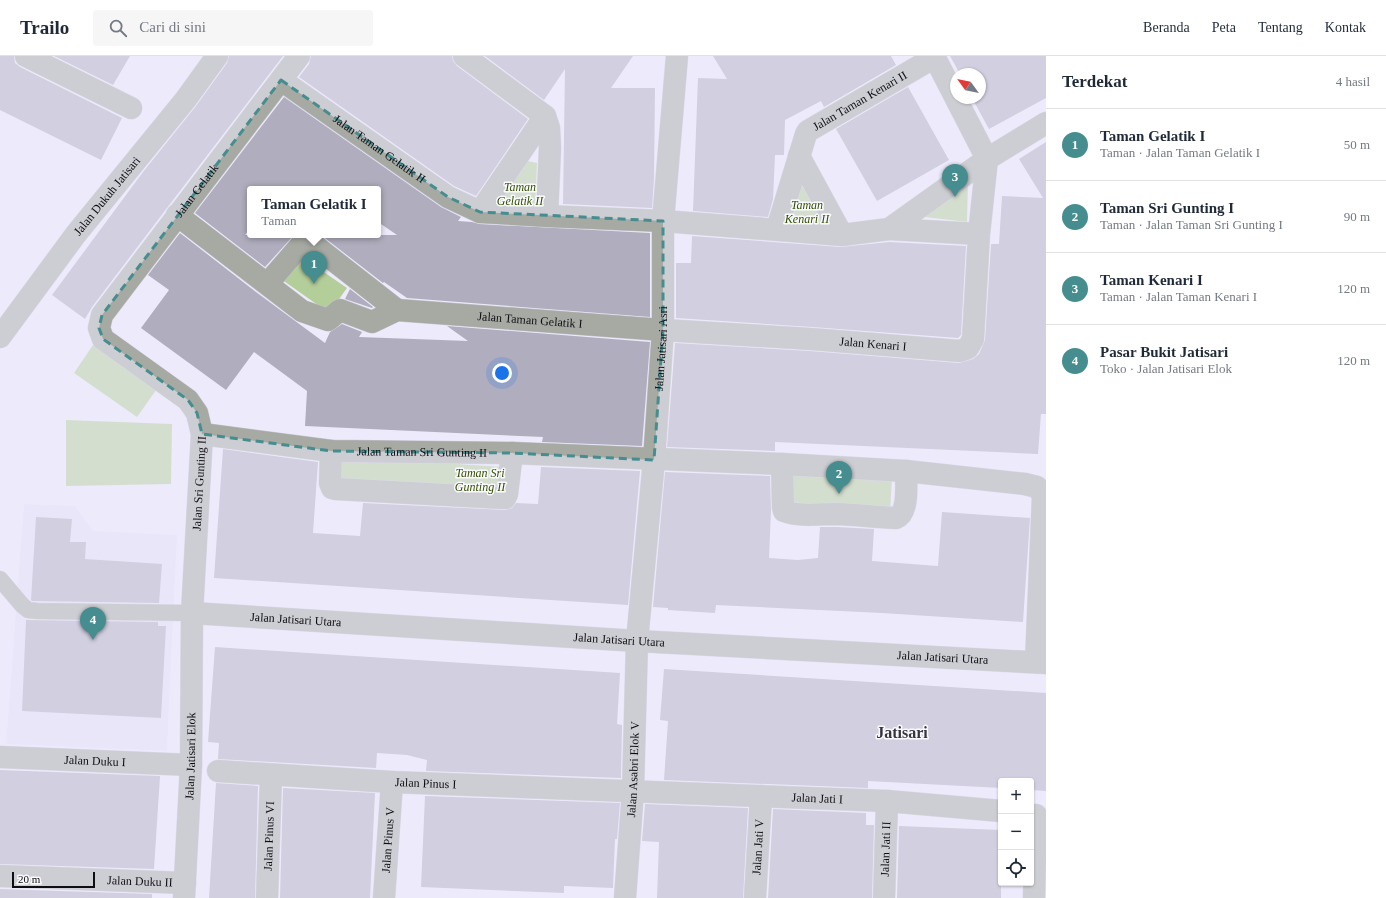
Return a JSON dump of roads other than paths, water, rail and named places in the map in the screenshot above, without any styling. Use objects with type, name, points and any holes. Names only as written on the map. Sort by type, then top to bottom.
[{"type":"street","points":[[26,56],[131,108]]},
{"type":"street","name":"Jalan Dukuh Jatisari","points":[[0,337],[76,234],[186,99],[217,56]]},
{"type":"street","name":"Jalan Gelatik","points":[[99,328],[102,315],[299,56]]},
{"type":"street","points":[[464,56],[544,116],[549,128],[550,148],[547,216]]},
{"type":"street","name":"Jalan Jatisari Asri","points":[[637,641],[654,460],[663,330],[663,221],[677,56]]},
{"type":"street","points":[[934,57],[987,159]]},
{"type":"street","name":"Jalan Taman Kenari II","points":[[777,230],[808,131],[934,57]]},
{"type":"street","name":"Jalan Taman Gelatik II","points":[[282,80],[448,196],[480,212],[663,221],[842,235],[889,229],[979,234]]},
{"type":"street","points":[[480,212],[544,116]]},
{"type":"street","points":[[889,229],[987,159],[1046,123]]},
{"type":"street","points":[[799,156],[842,235]]},
{"type":"street","name":"Jalan Kenari I","points":[[663,330],[812,339],[960,351],[968,348],[973,339],[979,234],[987,159]]},
{"type":"street","name":"Jalan Taman Gelatik I","points":[[177,215],[302,310],[328,320],[340,310],[372,322],[397,310],[663,330]]},
{"type":"street","points":[[268,283],[301,245],[305,242],[310,242],[397,310]]},
{"type":"street","name":"Jalan Sri Gunting II","points":[[99,328],[103,339],[188,400],[197,413],[202,434],[192,613]]},
{"type":"street","name":"Jalan Taman Sri Gunting II","points":[[202,434],[331,451],[512,453],[654,460],[782,464],[906,471],[1025,484],[1037,487],[1043,495],[1041,663]]},
{"type":"street","points":[[331,451],[330,483],[332,488],[502,498],[505,498],[508,494],[512,453]]},
{"type":"street","points":[[782,464],[782,507],[784,511],[788,513],[814,515],[836,514],[896,518],[903,512],[905,504],[906,471]]},
{"type":"street","name":"Jalan Jatisari Utara","points":[[192,613],[637,641],[1041,663]]},
{"type":"street","name":"Jalan Jatisari Elok","points":[[184,890],[191,765],[192,613]]},
{"type":"street","name":"Jalan Asabri Elok V","points":[[625,898],[633,791],[637,641]]},
{"type":"street","name":"Jalan Duku I","points":[[0,757],[191,765]]},
{"type":"street","name":"Jalan Pinus I","points":[[218,771],[392,782],[633,791]]},
{"type":"street","name":"Jalan Pinus VI","points":[[267,898],[270,775]]},
{"type":"street","name":"Jalan Pinus V","points":[[384,898],[392,782]]},
{"type":"street","name":"Jalan Jati I","points":[[633,791],[887,800],[998,811]]},
{"type":"street","name":"Jalan Jati V","points":[[755,898],[761,796]]},
{"type":"street","name":"Jalan Jati II","points":[[884,898],[887,800]]},
{"type":"street","points":[[1034,898],[1038,814]]},
{"type":"street","name":"Jalan Duku II","points":[[0,876],[184,890]]},
{"type":"lane","points":[[0,579],[28,610],[192,613]]},
{"type":"place","name":"Taman Kenari I","points":[[955,197]]},
{"type":"place","name":"Taman Gelatik I","points":[[314,284]]},
{"type":"place","name":"Taman Sri Gunting I","points":[[839,494]]},
{"type":"place","name":"Pasar Bukit Jatisari","points":[[93,640]]},
{"type":"district","name":"Jatisari","points":[[902,732]]},
{"type":"park label","name":"Taman Gelatik II","points":[[520,194]]},
{"type":"park label","name":"Taman Kenari II","points":[[807,212]]},
{"type":"park label","name":"Taman Sri Gunting II","points":[[480,480]]}]
